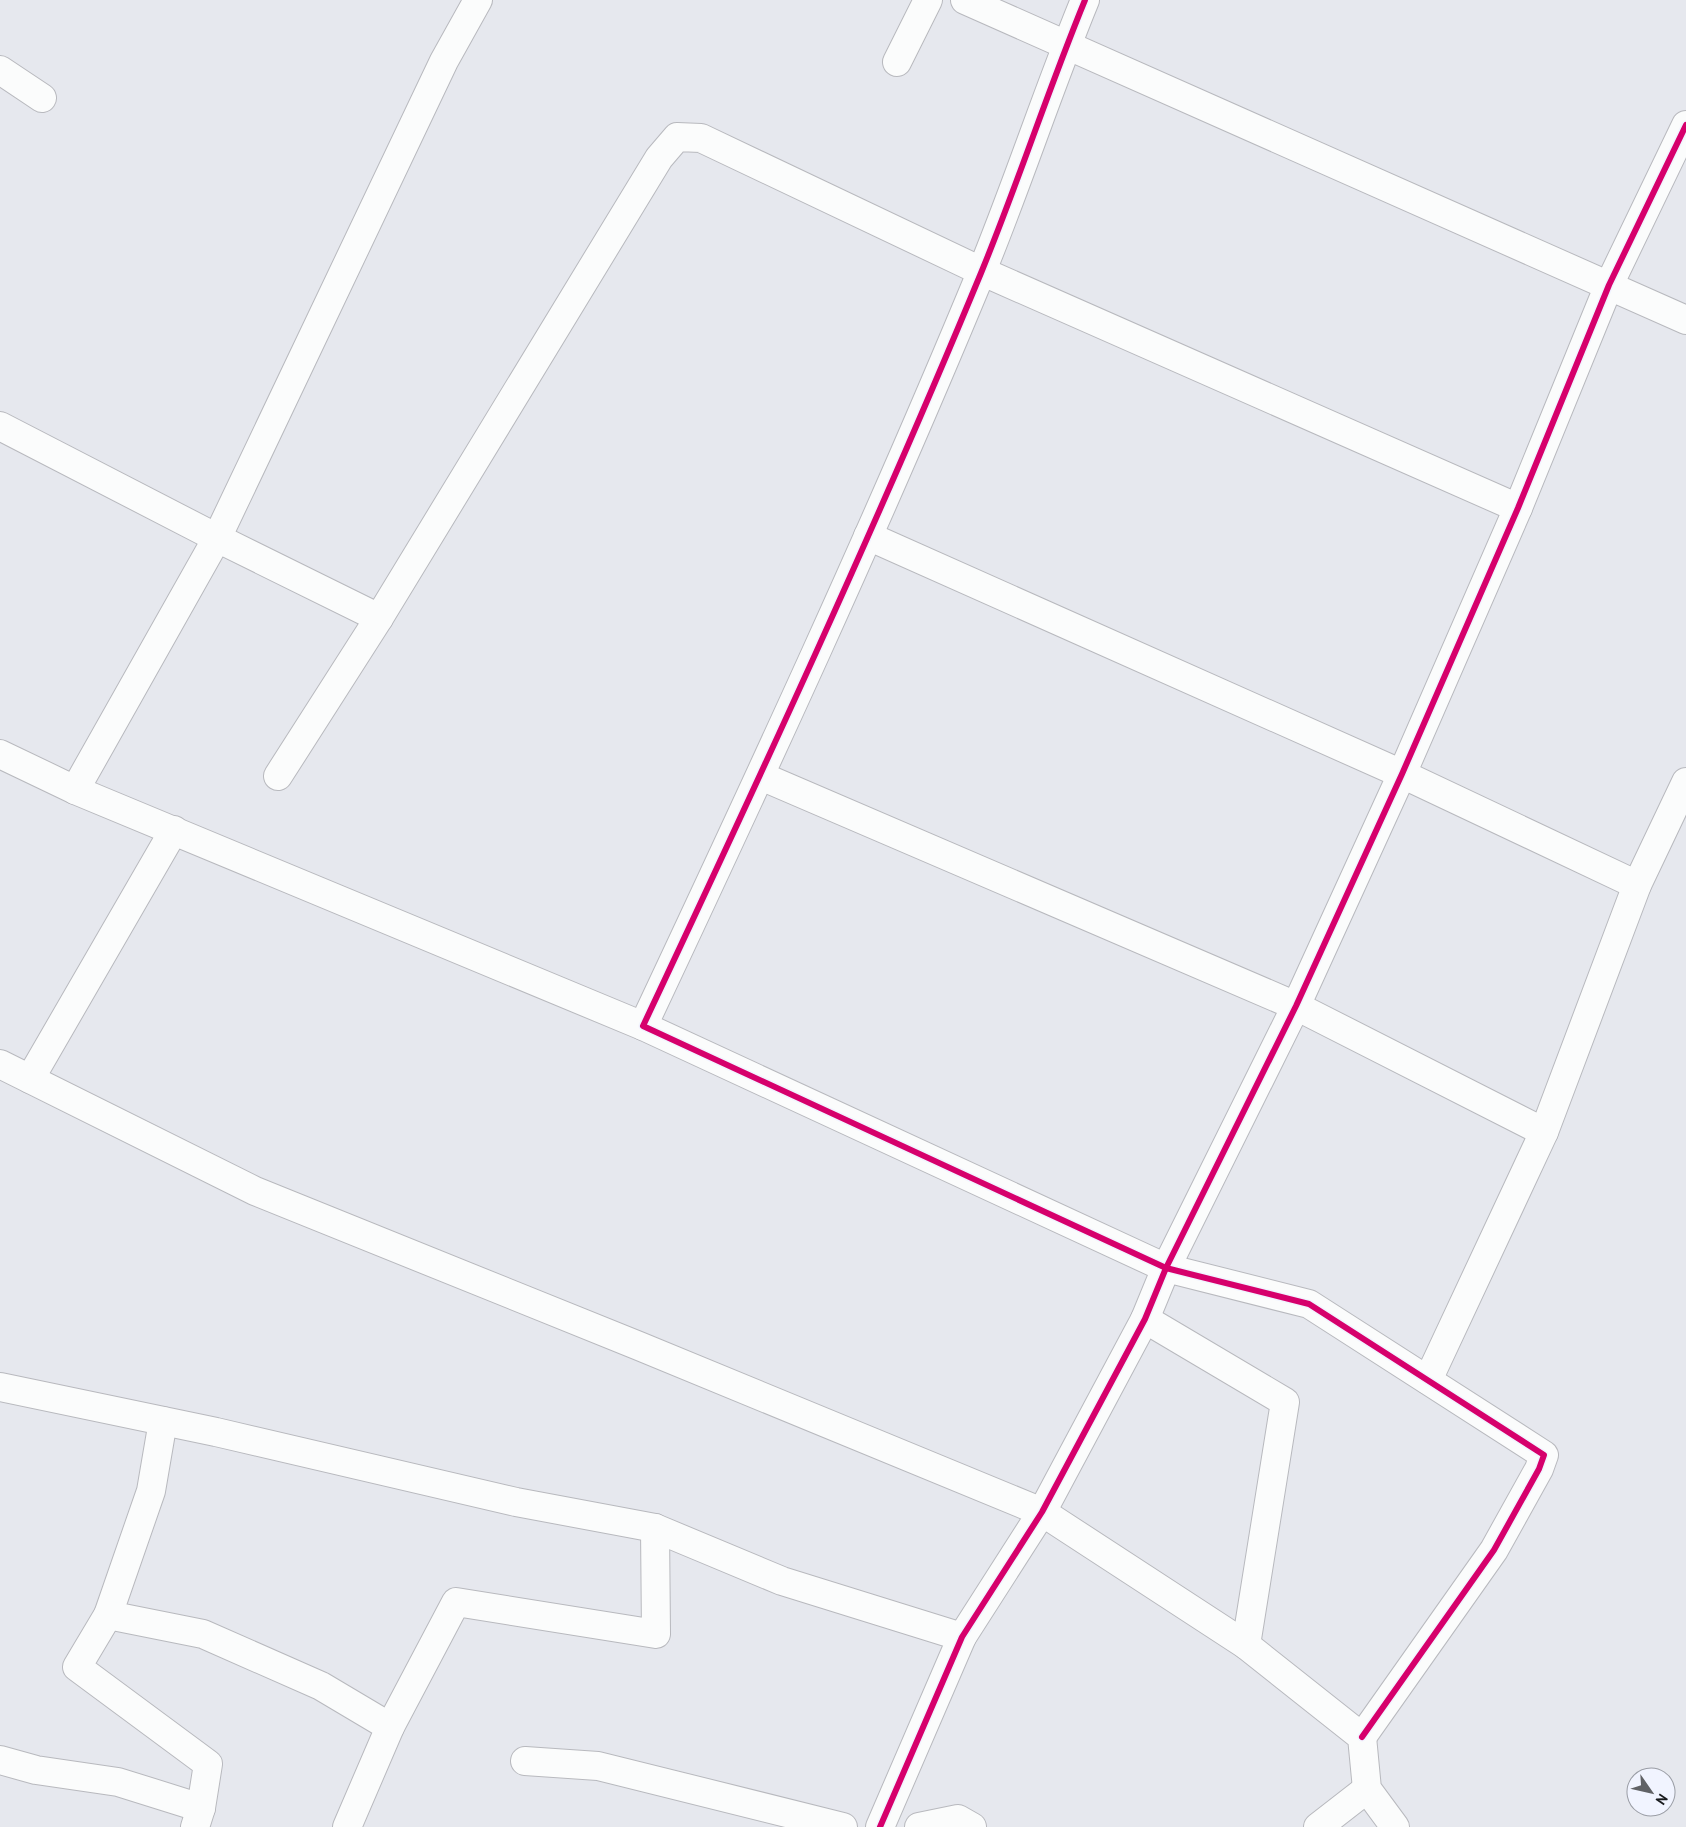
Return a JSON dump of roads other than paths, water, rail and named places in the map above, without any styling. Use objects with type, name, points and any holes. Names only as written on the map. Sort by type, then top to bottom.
[{"type":"street","points":[[75,790],[217,538],[444,61],[478,0]]},
{"type":"street","points":[[897,62],[928,0]]},
{"type":"street","points":[[965,0],[1686,320]]},
{"type":"street","points":[[642,1026],[761,776],[868,536],[982,271],[1066,45],[1085,0]]},
{"type":"street","points":[[0,70],[42,98]]},
{"type":"street","points":[[880,1827],[962,1637],[1042,1512],[1145,1319],[1166,1268],[1296,1006],[1402,774],[1518,508],[1609,285],[1686,125]]},
{"type":"street","points":[[278,776],[379,618],[659,158],[677,137],[701,138],[982,271],[1518,508]]},
{"type":"street","points":[[0,426],[217,538],[379,618]]},
{"type":"street","points":[[868,536],[1402,774],[1637,885]]},
{"type":"street","points":[[0,754],[75,790],[642,1026],[1166,1268],[1309,1304],[1544,1455],[1539,1469],[1494,1550],[1362,1737],[1367,1789],[1395,1827]]},
{"type":"street","points":[[761,776],[1296,1006],[1544,1132]]},
{"type":"street","points":[[1428,1380],[1544,1132],[1637,885],[1686,782]]},
{"type":"street","points":[[30,1079],[174,830]]},
{"type":"street","points":[[0,1064],[255,1192],[639,1346],[1042,1512],[1246,1645],[1362,1737]]},
{"type":"street","points":[[1145,1319],[1285,1402],[1246,1645]]},
{"type":"street","points":[[0,1387],[164,1421],[516,1502],[655,1528],[782,1581],[962,1637]]},
{"type":"street","points":[[0,1760],[36,1770],[118,1782],[198,1817],[208,1764],[78,1667],[108,1614],[151,1491],[164,1421]]},
{"type":"street","points":[[348,1827],[390,1727],[456,1602],[656,1634],[655,1528]]},
{"type":"street","points":[[108,1614],[204,1634],[321,1686],[390,1727]]},
{"type":"street","points":[[525,1761],[598,1766],[843,1827]]},
{"type":"street","points":[[1318,1827],[1367,1789]]},
{"type":"street","points":[[918,1827],[958,1819],[972,1827]]}]
